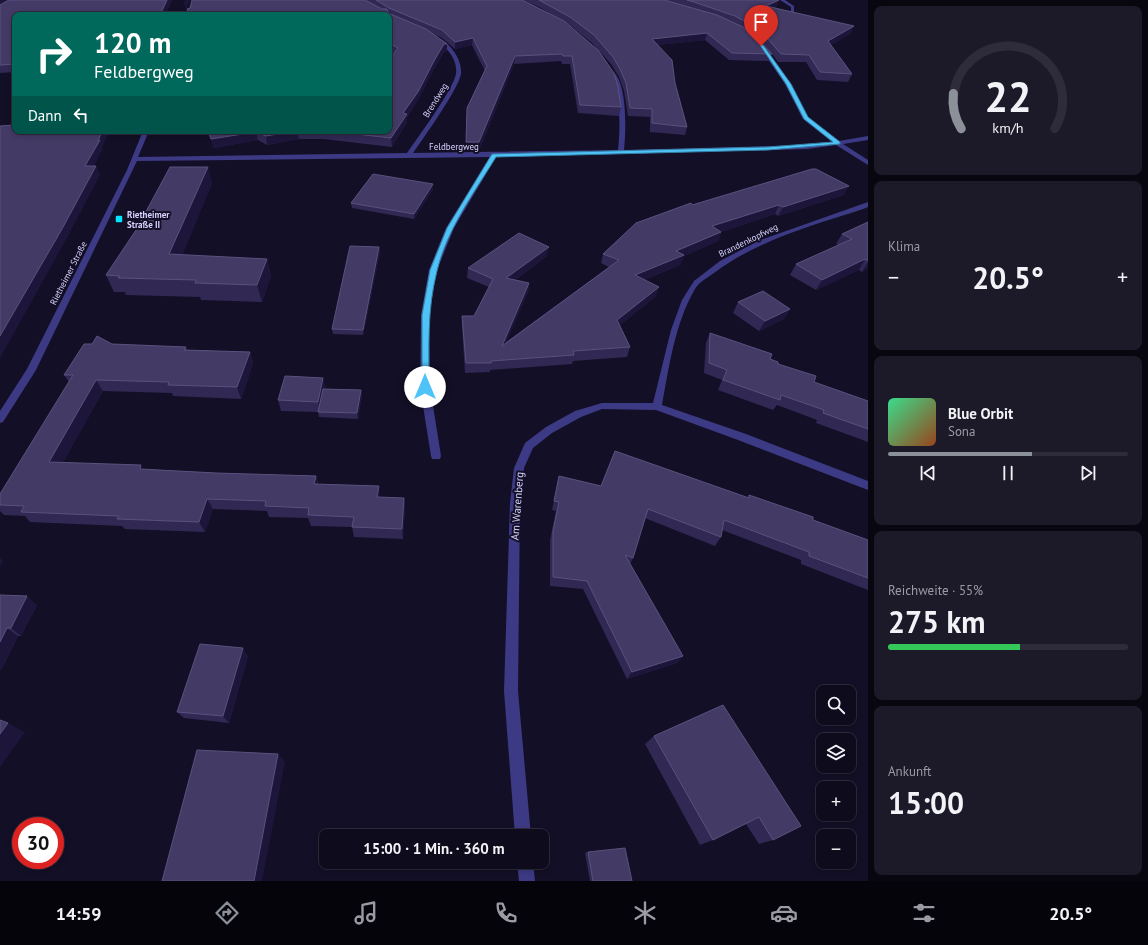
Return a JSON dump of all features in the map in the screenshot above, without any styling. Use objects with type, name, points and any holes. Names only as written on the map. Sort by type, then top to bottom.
[{"type":"street","points":[[782,0],[793,7],[793,15]]},
{"type":"street","name":"Brendweg","points":[[409,155],[458,77],[458,62],[450,48],[433,36]]},
{"type":"street","points":[[757,43],[788,84],[805,118],[868,163]]},
{"type":"street","points":[[606,64],[619,87],[623,107],[621,151]]},
{"type":"street","name":"Rietheimer Straße","points":[[0,419],[31,370],[135,159],[145,134]]},
{"type":"street","name":"Feldbergweg","points":[[135,159],[494,155],[768,148],[838,143],[868,138]]},
{"type":"street","points":[[436,456],[425,387],[425,315],[433,270],[450,228],[494,155]]},
{"type":"street","name":"Brandenkopfweg","points":[[657,407],[668,355],[682,310],[693,286],[711,271],[743,252],[779,235],[861,208],[868,204]]},
{"type":"street","name":"Am Warenberg","points":[[522,829],[511,691],[515,504],[519,468],[529,446],[549,430],[578,414],[602,406],[657,407],[742,436],[868,486]]},
{"type":"street","points":[[526,869],[527,881]]},
{"type":"building","points":[[9,0],[167,0],[161,12],[12,12],[12,64],[0,65],[0,5]]},
{"type":"building","points":[[192,0],[365,0],[382,9],[387,9],[388,12],[188,12],[187,9],[190,8]]},
{"type":"building","points":[[376,0],[522,0],[564,21],[598,50],[614,73],[621,107],[580,105],[572,56],[563,56],[562,54],[515,56],[479,142],[466,142],[467,108],[487,66],[473,38],[455,42],[442,30],[389,8]]},
{"type":"building","points":[[539,0],[664,0],[717,15],[743,27],[754,35],[772,54],[732,53],[707,33],[652,39],[672,60],[675,83],[687,127],[652,123],[652,109],[630,108],[626,83],[620,69],[613,57],[594,35],[570,17]]},
{"type":"building","points":[[687,0],[779,0],[766,6],[854,26],[828,41],[852,74],[820,72],[809,55],[781,54],[760,30],[735,16]]},
{"type":"building","points":[[392,15],[426,29],[447,44],[444,44],[418,92],[403,113],[407,114],[391,138],[356,134],[392,134],[392,56],[398,48],[392,45]]},
{"type":"building","points":[[12,125],[12,134],[101,134],[98,141],[100,140],[85,166],[96,166],[62,229],[0,336],[0,126]]},
{"type":"building","points":[[209,134],[243,134],[211,139]]},
{"type":"building","points":[[261,134],[278,134],[266,136]]},
{"type":"building","points":[[170,167],[208,167],[169,254],[267,259],[257,285],[195,283],[196,280],[118,278],[120,276],[106,275],[136,230]]},
{"type":"building","points":[[816,169],[849,186],[783,207],[779,205],[712,226],[721,232],[676,251],[684,255],[635,275],[659,287],[617,320],[630,347],[573,351],[574,355],[491,361],[491,363],[466,363],[462,316],[474,316],[493,279],[468,268],[519,233],[549,247],[506,278],[529,283],[502,346],[619,260],[603,254],[636,223],[691,203],[692,205]]},
{"type":"building","points":[[373,174],[433,184],[414,214],[351,203]]},
{"type":"building","points":[[868,222],[868,261],[865,259],[822,280],[796,264],[852,239],[842,234]]},
{"type":"building","points":[[350,246],[379,247],[363,330],[332,329]]},
{"type":"building","points":[[763,291],[790,309],[765,321],[738,302]]},
{"type":"building","points":[[710,333],[772,354],[770,359],[778,362],[778,364],[816,376],[814,382],[868,401],[868,429],[823,413],[824,410],[781,395],[780,400],[723,380],[727,370],[709,363]]},
{"type":"building","points":[[97,336],[112,344],[186,347],[184,350],[250,352],[237,387],[168,385],[169,382],[96,380],[49,462],[141,465],[140,469],[216,473],[316,476],[314,484],[379,486],[377,497],[404,498],[402,529],[352,527],[354,517],[308,515],[309,508],[265,506],[266,501],[207,499],[199,522],[117,519],[119,516],[21,512],[24,506],[0,505],[0,494],[73,375],[64,375],[84,344],[92,344]]},
{"type":"building","points":[[285,376],[323,378],[318,402],[278,400]]},
{"type":"building","points":[[323,389],[361,390],[357,413],[318,412]]},
{"type":"building","points":[[615,451],[749,498],[749,495],[813,517],[813,520],[868,540],[868,578],[809,556],[809,552],[724,520],[721,537],[648,509],[633,558],[625,555],[683,656],[632,672],[587,581],[553,577],[553,531],[559,502],[554,501],[559,476],[601,486]]},
{"type":"building","points":[[0,595],[27,596],[11,628],[7,628],[0,642]]},
{"type":"building","points":[[200,644],[243,648],[223,716],[177,712]]},
{"type":"building","points":[[723,705],[801,826],[773,840],[759,817],[713,840],[654,736]]},
{"type":"building","points":[[0,720],[8,723],[0,734]]},
{"type":"building","points":[[197,750],[278,754],[254,881],[162,881]]},
{"type":"building","points":[[625,848],[632,881],[593,881],[588,852]]},
{"type":"place","name":"Rietheimer Straße II","points":[[119,219]]},
{"type":"route","points":[[425,387],[425,315],[433,270],[450,228],[494,155],[808,147],[838,143],[805,118],[788,84],[761,46]]}]
